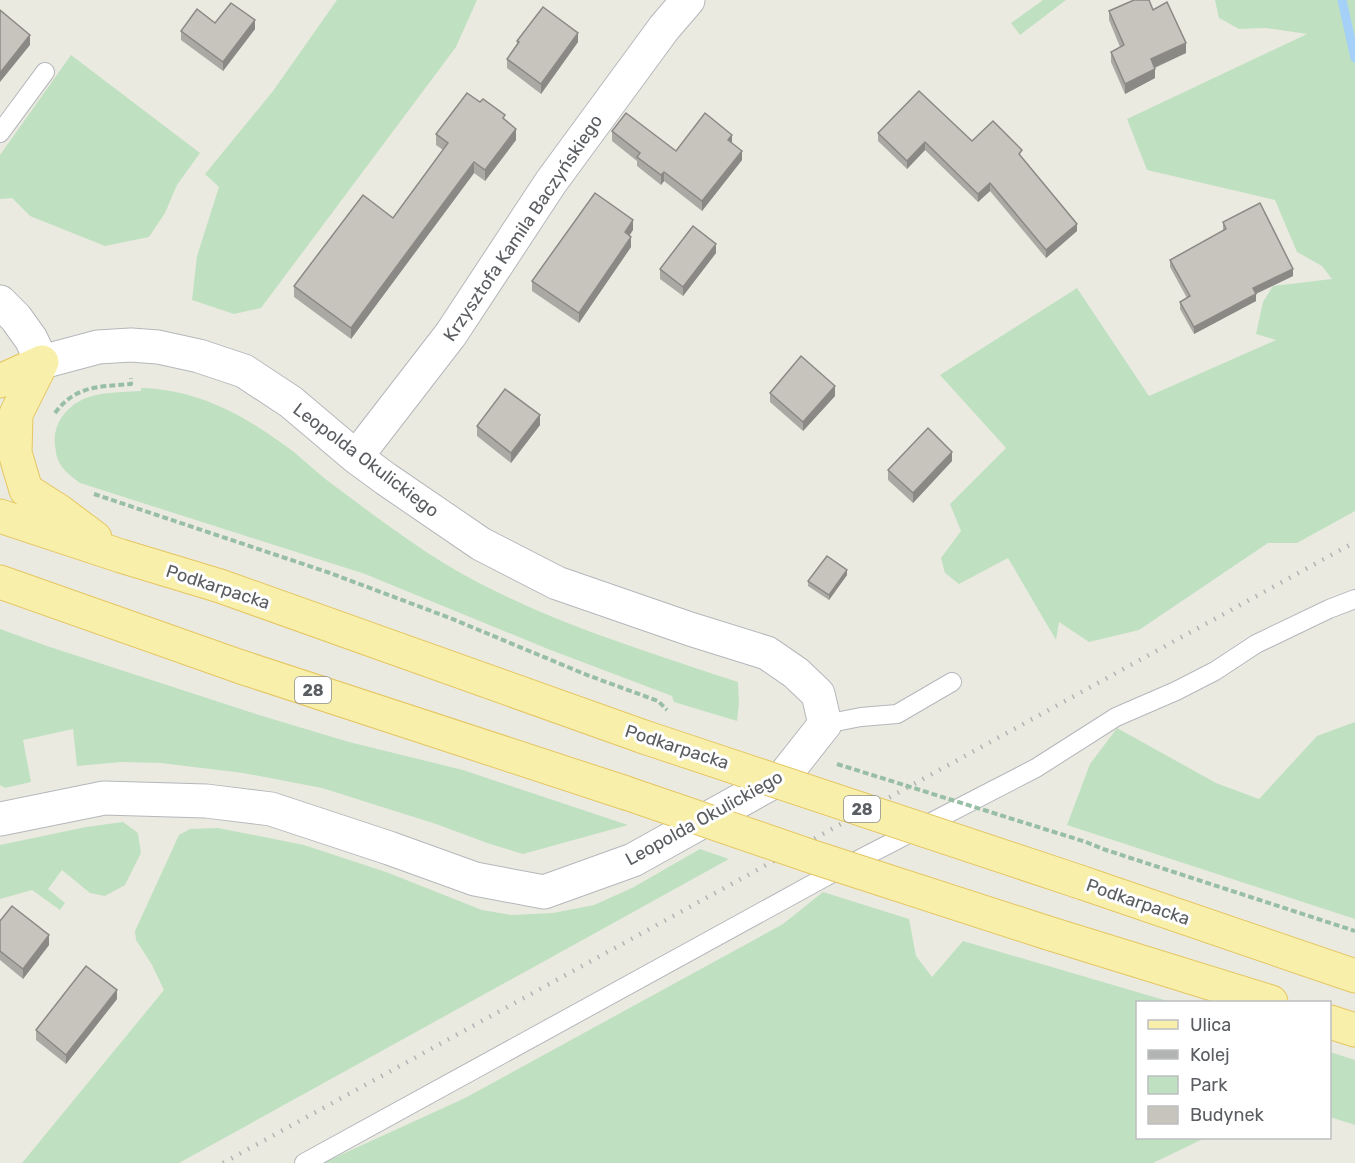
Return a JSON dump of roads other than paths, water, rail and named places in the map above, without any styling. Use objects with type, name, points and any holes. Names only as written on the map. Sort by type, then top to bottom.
[{"type":"main road","points":[[0,381],[42,362]]},
{"type":"main road","points":[[42,362],[16,414],[15,453],[26,490],[121,556]]},
{"type":"main road","name":"Podkarpacka","points":[[0,516],[220,586],[644,737],[1355,976]]},
{"type":"main road","name":"28","points":[[1,583],[242,667],[824,860],[1048,933],[1269,1001]]},
{"type":"main road","points":[[1331,1023],[1355,1030]]},
{"type":"street","name":"Krzysztofa Kamila Baczyńskiego","points":[[356,457],[451,334],[551,182],[664,28],[688,0]]},
{"type":"street","points":[[0,302],[16,318],[31,339],[42,362]]},
{"type":"street","name":"Leopolda Okulickiego","points":[[0,819],[104,798],[206,801],[271,809],[475,879],[544,892],[633,860],[784,776],[825,724],[818,693],[796,673],[767,653],[690,629],[557,582],[481,544],[386,479],[291,402],[244,371],[199,356],[158,347],[132,345],[98,347],[42,362]]},
{"type":"lane","points":[[0,132],[45,72]]},
{"type":"lane","points":[[304,1163],[817,881],[1036,768],[1116,717],[1176,691],[1215,671],[1256,644],[1355,598]]},
{"type":"lane","points":[[825,724],[861,717],[897,714],[952,682]]},
{"type":"waterway","points":[[1342,0],[1355,58]]},
{"type":"railway","points":[[223,1163],[1355,542]]}]
